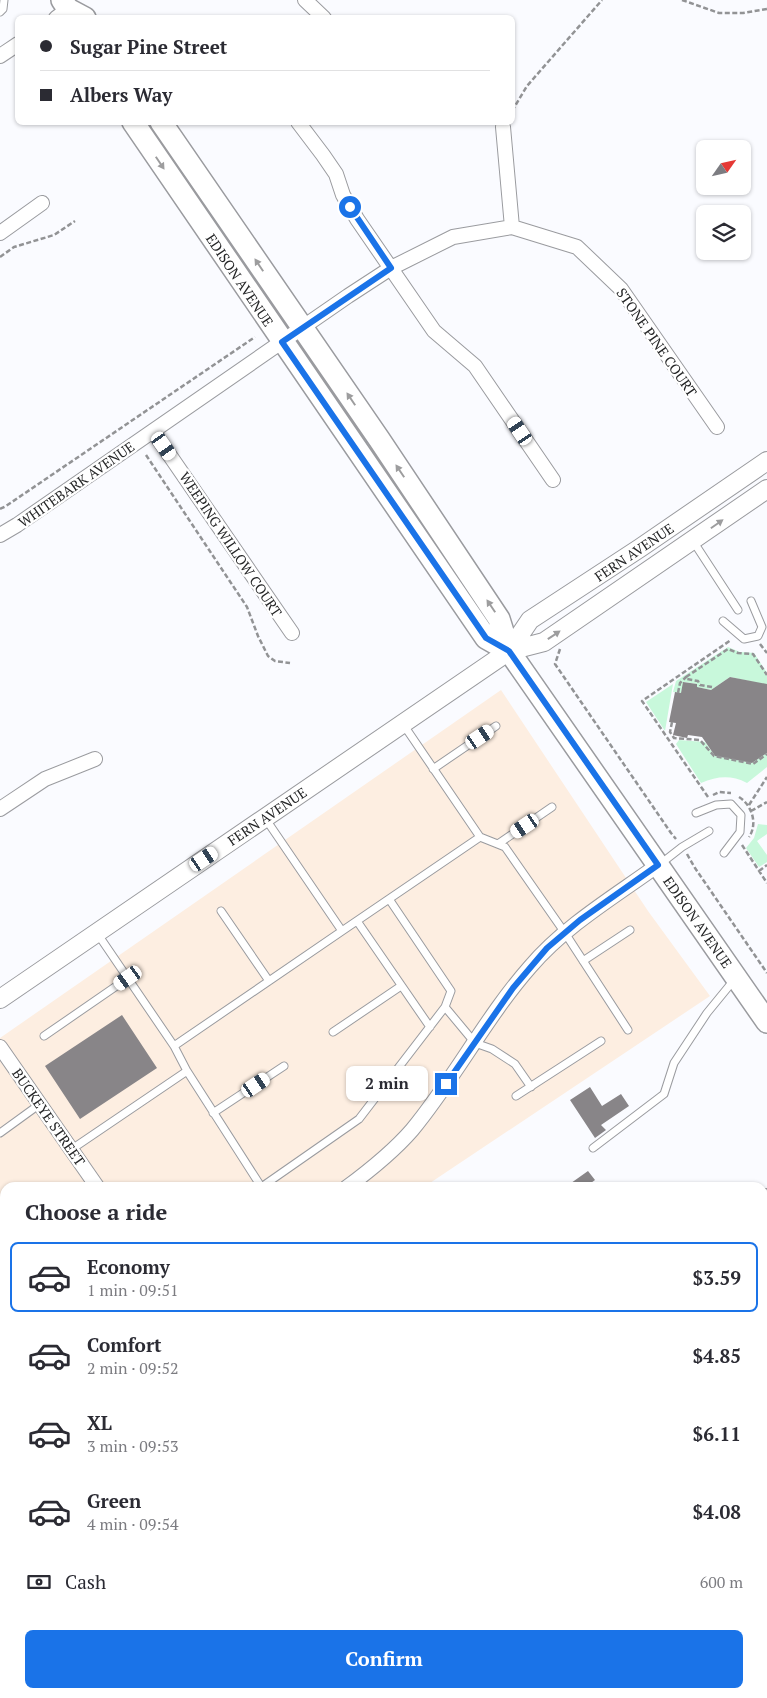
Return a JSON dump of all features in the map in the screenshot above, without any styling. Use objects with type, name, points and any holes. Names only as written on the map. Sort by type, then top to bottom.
[{"type":"main road","name":"EDISON AVENUE","points":[[135,125],[486,638],[509,651]]},
{"type":"main road","name":"EDISON AVENUE","points":[[163,125],[499,619],[509,651],[736,978],[762,1011]]},
{"type":"street","points":[[306,0],[321,15]]},
{"type":"street","points":[[0,56],[15,46]]},
{"type":"street","points":[[300,125],[336,174],[343,195],[357,219],[434,331],[475,366],[553,480]]},
{"type":"street","points":[[503,127],[512,227]]},
{"type":"street","points":[[0,233],[42,203]]},
{"type":"street","name":"WHITEBARK AVENUE","points":[[0,535],[18,525],[391,268],[453,237],[512,227]]},
{"type":"street","name":"STONE PINE COURT","points":[[512,227],[577,247],[621,289],[717,427]]},
{"type":"street","name":"WEEPING WILLOW COURT","points":[[153,431],[292,633]]},
{"type":"street","name":"FERN AVENUE","points":[[509,651],[530,620],[648,543],[767,461]]},
{"type":"street","name":"FERN AVENUE","points":[[0,999],[509,651],[544,642],[767,489]]},
{"type":"street","points":[[0,810],[45,779],[96,759]]},
{"type":"street","points":[[353,1182],[392,1151],[410,1132],[529,968],[547,948],[565,932],[658,865]]},
{"type":"street","name":"BUCKEYE STREET","points":[[0,1047],[94,1182]]},
{"type":"lane","points":[[0,12],[3,9],[4,0]]},
{"type":"lane","points":[[692,541],[738,610]]},
{"type":"lane","points":[[723,621],[744,639],[758,636],[762,627],[751,601]]},
{"type":"lane","points":[[403,723],[480,837],[505,847],[565,932],[628,1030]]},
{"type":"lane","points":[[433,768],[496,726]]},
{"type":"lane","points":[[696,812],[716,805],[731,804],[741,814],[740,832],[724,853]]},
{"type":"lane","points":[[498,844],[552,807]]},
{"type":"lane","points":[[265,817],[342,931]]},
{"type":"lane","points":[[658,865],[682,847],[709,831]]},
{"type":"lane","points":[[174,1046],[480,837]]},
{"type":"lane","points":[[268,1182],[359,1119],[445,1007],[451,991],[389,899]]},
{"type":"lane","points":[[221,911],[269,981]]},
{"type":"lane","points":[[357,921],[430,1027]]},
{"type":"lane","points":[[583,961],[630,930]]},
{"type":"lane","points":[[97,932],[174,1046],[186,1071],[258,1182]]},
{"type":"lane","points":[[44,1036],[128,978]]},
{"type":"lane","points":[[593,1148],[664,1094],[674,1063],[707,1013],[736,978]]},
{"type":"lane","points":[[333,1032],[401,986]]},
{"type":"lane","points":[[445,1007],[474,1043],[492,1049],[515,1064],[531,1087]]},
{"type":"lane","points":[[516,1096],[601,1041]]},
{"type":"lane","points":[[213,1113],[284,1066]]},
{"type":"lane","points":[[72,1149],[186,1071]]},
{"type":"lane","points":[[0,1133],[40,1104]]},
{"type":"path","points":[[515,106],[527,86],[602,0]]},
{"type":"path","points":[[682,0],[719,13],[743,13],[767,9]]},
{"type":"path","points":[[0,257],[14,247],[54,235],[75,221]]},
{"type":"path","points":[[0,509],[255,336]]},
{"type":"path","points":[[146,455],[247,607],[268,656],[275,661],[290,663]]},
{"type":"path","points":[[735,644],[731,640],[642,701],[708,798],[719,792],[725,792],[741,798],[748,805],[754,825],[752,832],[741,845],[767,883]]},
{"type":"path","points":[[754,646],[760,643],[767,653]]},
{"type":"path","points":[[566,645],[559,649],[555,664],[767,973]]},
{"type":"path","points":[[678,693],[680,683],[686,677],[728,649],[738,653],[753,654],[767,675]]},
{"type":"path","points":[[686,677],[686,679],[698,681],[700,685],[712,687]]},
{"type":"path","points":[[672,722],[670,732],[674,738],[700,740],[714,756],[753,764],[767,754]]},
{"type":"path","points":[[748,805],[767,777]]},
{"type":"path","points":[[751,811],[767,802]]},
{"type":"path","points":[[759,871],[767,865]]},
{"type":"shaded area","points":[[501,690],[648,911],[710,996],[431,1182],[0,1182],[0,1038]]},
{"type":"green space","points":[[728,647],[740,652],[754,653],[767,673],[767,685],[730,677],[711,690],[697,687],[697,684],[684,682],[681,693],[673,692],[676,681]]},
{"type":"green space","points":[[673,684],[665,731],[646,702]]},
{"type":"green space","points":[[679,740],[705,742],[715,756],[752,763],[767,753],[767,767],[747,783],[724,777],[701,783],[676,744]]},
{"type":"green space","points":[[758,824],[767,825],[767,834],[757,841],[767,855],[767,862],[759,867],[746,848],[754,838]]},
{"type":"building","points":[[730,677],[767,684],[767,753],[752,763],[715,756],[702,737],[688,735],[687,738],[673,735],[676,723],[669,722],[675,692],[681,693],[683,682],[697,684],[697,687],[711,690]]},
{"type":"building","points":[[122,1015],[157,1068],[80,1119],[45,1066]]},
{"type":"building","points":[[590,1087],[602,1106],[621,1094],[629,1106],[601,1125],[606,1130],[595,1138],[570,1100]]},
{"type":"building","points":[[588,1171],[595,1180],[592,1182],[572,1182]]},
{"type":"route","points":[[350,207],[391,268],[282,342],[486,638],[509,651],[658,865],[580,920],[547,948],[513,988],[446,1084]]}]
